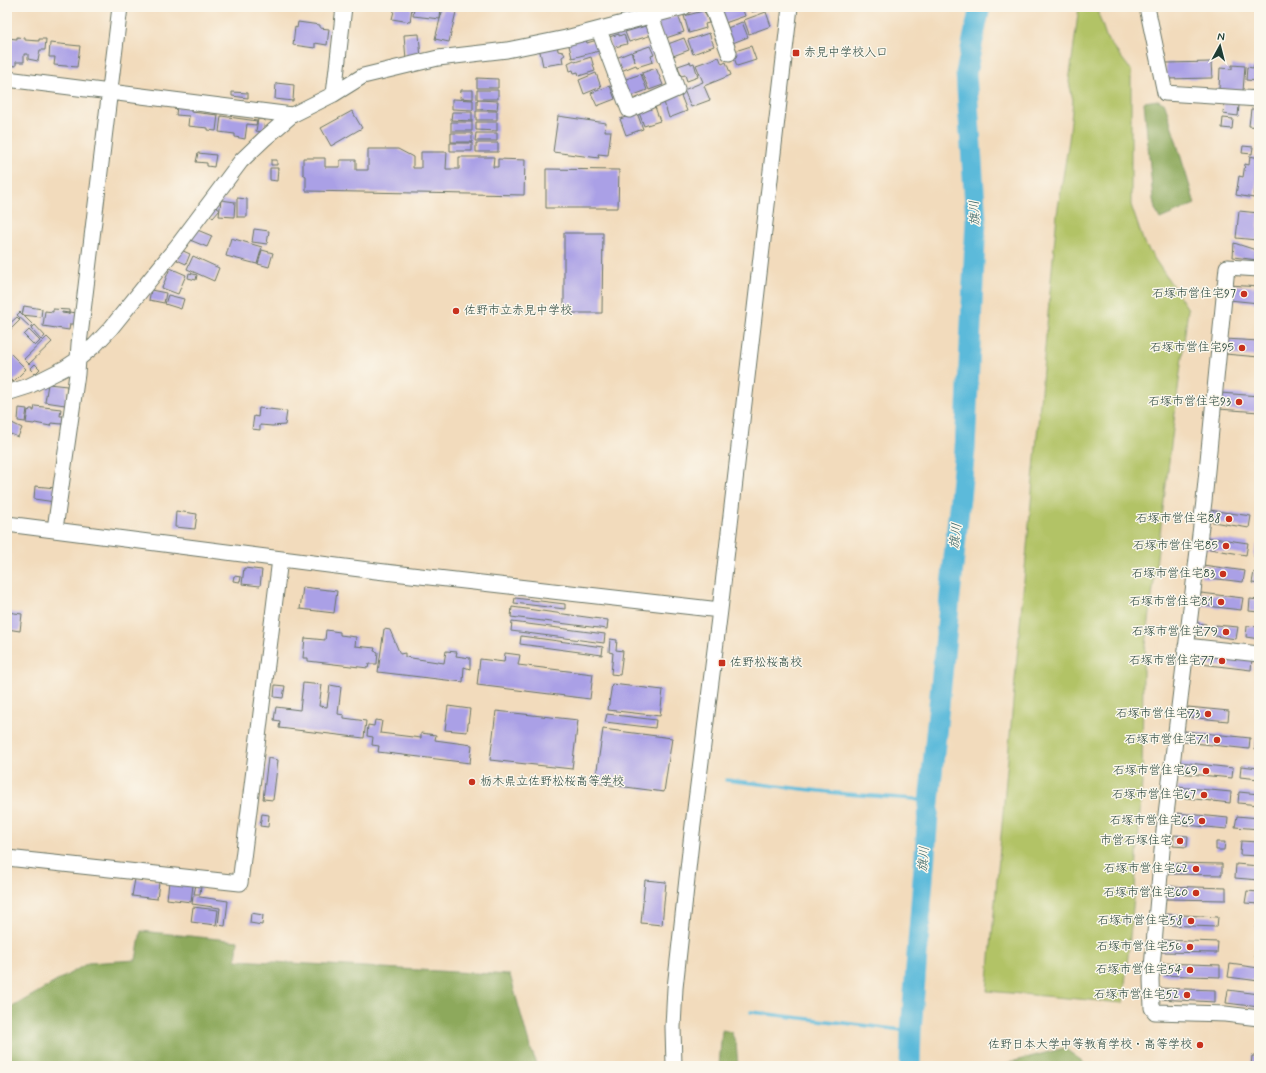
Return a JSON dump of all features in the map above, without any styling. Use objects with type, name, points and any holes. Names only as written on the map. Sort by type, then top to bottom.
[{"type":"street","points":[[55,529],[77,374],[120,7]]},
{"type":"street","points":[[334,94],[344,7]]},
{"type":"street","points":[[7,393],[29,386],[65,368],[78,360],[95,345],[111,328],[178,245],[242,161],[264,139],[292,115],[334,94],[363,76],[438,58],[507,50],[566,38],[684,7]]},
{"type":"street","points":[[712,7],[729,53]]},
{"type":"street","points":[[674,1066],[673,1027],[675,988],[790,7]]},
{"type":"street","points":[[1147,7],[1165,93],[1259,99]]},
{"type":"street","points":[[599,30],[629,110],[677,89],[651,16]]},
{"type":"street","points":[[7,79],[292,115]]},
{"type":"street","points":[[1259,269],[1227,267],[1204,501],[1163,839],[1151,979],[1152,1008],[1155,1012],[1225,1014],[1259,1018]]},
{"type":"street","points":[[7,524],[407,575],[720,610]]},
{"type":"street","points":[[7,858],[240,884],[280,559]]},
{"type":"street","points":[[1186,646],[1259,654]]},
{"type":"green space","points":[[1079,7],[1096,7],[1107,39],[1131,70],[1131,205],[1144,243],[1188,309],[1143,669],[1142,781],[1135,888],[1123,1003],[987,991],[1057,214],[1069,140],[1073,100],[1069,82]]},
{"type":"green space","points":[[1158,100],[1165,104],[1195,204],[1160,219],[1155,209],[1153,199],[1144,102]]},
{"type":"green space","points":[[141,931],[238,941],[236,960],[510,975],[530,1047],[538,1066],[7,1066],[7,1008],[14,1006],[88,963],[136,960]]},
{"type":"green space","points":[[722,1030],[731,1032],[736,1043],[738,1066],[719,1066]]},
{"type":"green space","points":[[1064,1048],[1082,1061],[1086,1066],[1006,1066],[1007,1063]]},
{"type":"building","points":[[395,7],[412,8],[410,22],[392,19]]},
{"type":"building","points":[[414,7],[441,7],[440,19],[413,16]]},
{"type":"building","points":[[720,7],[742,7],[745,16],[725,23]]},
{"type":"building","points":[[749,7],[759,7],[760,10],[752,12]]},
{"type":"building","points":[[443,9],[456,12],[449,42],[435,39]]},
{"type":"building","points":[[703,11],[706,14],[709,23],[705,24],[706,28],[689,33],[684,16]]},
{"type":"building","points":[[766,12],[771,26],[749,34],[744,20]]},
{"type":"building","points":[[678,15],[684,32],[663,39],[657,22]]},
{"type":"building","points":[[298,22],[320,25],[320,28],[329,29],[327,45],[315,43],[315,48],[293,45],[295,27],[297,28]]},
{"type":"building","points":[[742,22],[748,37],[730,44],[725,29]]},
{"type":"building","points":[[649,25],[652,35],[629,42],[625,32]]},
{"type":"building","points":[[709,33],[714,46],[693,54],[688,40]]},
{"type":"building","points":[[419,34],[421,59],[406,60],[404,35]]},
{"type":"building","points":[[619,34],[619,36],[624,34],[627,44],[611,48],[609,37]]},
{"type":"building","points":[[585,36],[587,43],[597,40],[599,51],[572,58],[568,41]]},
{"type":"building","points":[[17,37],[25,38],[25,40],[39,41],[39,39],[46,39],[45,50],[40,50],[38,61],[28,59],[28,54],[24,54],[24,62],[16,62],[16,66],[7,65],[7,38],[17,39]]},
{"type":"building","points":[[684,38],[689,50],[673,56],[668,44]]},
{"type":"building","points":[[50,43],[80,46],[77,67],[54,65],[55,57],[49,57]]},
{"type":"building","points":[[557,44],[558,51],[563,52],[565,55],[562,57],[563,63],[543,66],[539,47]]},
{"type":"building","points":[[650,46],[654,55],[651,56],[653,62],[637,67],[636,65],[621,71],[616,58],[631,52],[635,62],[632,52]]},
{"type":"building","points":[[751,46],[756,60],[737,66],[732,52]]},
{"type":"building","points":[[591,57],[595,71],[579,76],[578,72],[574,73],[573,70],[570,71],[568,63],[574,60],[575,62]]},
{"type":"building","points":[[719,57],[722,64],[726,62],[731,75],[704,86],[710,100],[691,107],[684,90],[703,82],[696,65]]},
{"type":"building","points":[[690,62],[691,64],[694,63],[698,77],[687,81],[685,75],[681,76],[678,66]]},
{"type":"building","points":[[1211,62],[1212,78],[1166,79],[1166,63]]},
{"type":"building","points":[[1232,65],[1245,66],[1243,91],[1219,89],[1220,68],[1232,69]]},
{"type":"building","points":[[1254,65],[1259,65],[1259,81],[1246,80],[1247,67],[1253,68]]},
{"type":"building","points":[[656,68],[663,85],[649,90],[642,73]]},
{"type":"building","points":[[596,73],[601,87],[584,94],[579,80]]},
{"type":"building","points":[[641,74],[647,90],[626,98],[620,81]]},
{"type":"building","points":[[477,78],[498,79],[498,88],[477,88]]},
{"type":"building","points":[[276,83],[294,85],[293,101],[275,99]]},
{"type":"building","points":[[610,86],[615,99],[597,106],[591,93]]},
{"type":"building","points":[[461,90],[473,90],[473,99],[460,98]]},
{"type":"building","points":[[477,90],[498,90],[498,99],[477,99]]},
{"type":"building","points":[[232,92],[248,93],[248,98],[232,96]]},
{"type":"building","points":[[680,93],[687,111],[669,118],[663,99]]},
{"type":"building","points":[[452,99],[473,100],[473,110],[452,109]]},
{"type":"building","points":[[477,100],[498,101],[497,110],[477,109]]},
{"type":"building","points":[[1224,103],[1239,105],[1238,116],[1223,114]]},
{"type":"building","points":[[654,104],[660,121],[644,126],[638,110]]},
{"type":"building","points":[[177,106],[191,108],[191,112],[218,115],[216,131],[208,130],[208,128],[188,126],[189,116],[176,115]]},
{"type":"building","points":[[1251,109],[1259,109],[1259,127],[1249,126]]},
{"type":"building","points":[[352,111],[362,128],[331,146],[321,128]]},
{"type":"building","points":[[476,111],[497,111],[497,120],[476,120]]},
{"type":"building","points":[[452,112],[472,112],[472,121],[451,120]]},
{"type":"building","points":[[637,113],[643,129],[626,135],[620,119]]},
{"type":"building","points":[[221,116],[257,121],[256,125],[247,124],[245,139],[235,137],[235,134],[219,132]]},
{"type":"building","points":[[558,116],[606,123],[605,131],[611,131],[608,155],[598,154],[599,158],[553,152]]},
{"type":"building","points":[[1223,118],[1233,119],[1232,129],[1222,128]]},
{"type":"building","points":[[258,119],[265,120],[263,132],[256,131]]},
{"type":"building","points":[[451,122],[472,122],[472,131],[451,131]]},
{"type":"building","points":[[476,122],[497,122],[497,131],[476,130]]},
{"type":"building","points":[[451,133],[472,133],[472,142],[451,142]]},
{"type":"building","points":[[476,133],[497,133],[497,141],[475,141]]},
{"type":"building","points":[[450,143],[472,143],[472,151],[450,151]]},
{"type":"building","points":[[476,143],[498,143],[498,152],[476,152]]},
{"type":"building","points":[[1243,146],[1253,147],[1252,154],[1242,153]]},
{"type":"building","points":[[368,149],[398,149],[413,157],[413,168],[421,168],[421,152],[447,152],[446,169],[459,169],[459,157],[494,157],[493,167],[498,167],[498,159],[525,160],[524,195],[306,191],[306,176],[303,174],[303,158],[325,158],[325,167],[340,167],[340,160],[356,160],[356,170],[368,170]]},
{"type":"building","points":[[198,153],[216,155],[214,167],[207,166],[207,163],[196,162]]},
{"type":"building","points":[[1250,156],[1259,158],[1254,198],[1236,195],[1239,176],[1243,177],[1245,164],[1249,165]]},
{"type":"building","points":[[271,160],[277,160],[277,165],[271,165]]},
{"type":"building","points":[[270,168],[278,168],[277,181],[270,180]]},
{"type":"building","points":[[546,169],[619,170],[618,208],[546,208]]},
{"type":"building","points":[[237,198],[247,199],[247,217],[237,217]]},
{"type":"building","points":[[221,200],[235,202],[234,217],[219,216]]},
{"type":"building","points":[[213,205],[220,210],[213,218],[207,213]]},
{"type":"building","points":[[1239,211],[1259,213],[1257,240],[1236,238]]},
{"type":"building","points":[[195,229],[212,236],[207,247],[190,240]]},
{"type":"building","points":[[254,229],[269,231],[267,244],[252,242]]},
{"type":"building","points":[[564,233],[603,233],[602,313],[564,313]]},
{"type":"building","points":[[231,238],[262,247],[257,264],[226,256]]},
{"type":"building","points":[[1234,243],[1259,251],[1258,260],[1233,257]]},
{"type":"building","points":[[181,250],[190,254],[186,264],[177,260]]},
{"type":"building","points":[[262,250],[273,253],[269,267],[258,264]]},
{"type":"building","points":[[193,256],[219,268],[214,281],[187,269]]},
{"type":"building","points":[[170,268],[186,275],[178,294],[162,288]]},
{"type":"building","points":[[189,273],[197,275],[196,280],[188,278]]},
{"type":"building","name":"石塚市営住宅97","points":[[1230,285],[1259,287],[1259,303],[1229,300]]},
{"type":"building","points":[[151,290],[166,293],[164,303],[149,300]]},
{"type":"building","points":[[168,295],[184,299],[181,309],[165,304]]},
{"type":"building","points":[[24,306],[42,309],[41,317],[22,315]]},
{"type":"building","points":[[53,309],[69,310],[69,312],[78,313],[76,324],[70,324],[69,330],[43,326],[45,311],[53,312]]},
{"type":"building","points":[[20,312],[33,325],[30,327],[17,315]]},
{"type":"building","points":[[17,317],[20,320],[7,333],[7,326]]},
{"type":"building","points":[[35,325],[45,336],[41,340],[31,329]]},
{"type":"building","points":[[29,330],[40,341],[35,346],[24,335]]},
{"type":"building","points":[[47,337],[52,342],[29,364],[24,359]]},
{"type":"building","name":"石塚市営住宅95","points":[[1225,339],[1259,341],[1259,357],[1225,354]]},
{"type":"building","points":[[7,350],[26,369],[13,382],[7,376]]},
{"type":"building","points":[[35,364],[40,369],[35,374],[30,369]]},
{"type":"building","points":[[48,384],[67,386],[65,405],[45,402]]},
{"type":"building","name":"石塚市営住宅93","points":[[1220,393],[1259,396],[1259,412],[1219,409]]},
{"type":"building","points":[[35,406],[61,409],[60,416],[63,416],[65,423],[51,423],[50,426],[26,423],[28,410],[33,409],[34,411]]},
{"type":"building","points":[[19,408],[27,409],[25,422],[18,421]]},
{"type":"building","points":[[259,408],[287,411],[285,425],[260,425],[260,430],[252,429],[254,416],[258,417]]},
{"type":"building","points":[[12,423],[22,428],[18,437],[8,433]]},
{"type":"building","points":[[35,486],[56,488],[55,502],[34,499]]},
{"type":"building","name":"石塚市営住宅88","points":[[1209,510],[1251,516],[1249,528],[1207,521]]},
{"type":"building","points":[[176,511],[197,514],[195,529],[175,527]]},
{"type":"building","name":"石塚市営住宅85","points":[[1206,537],[1248,543],[1246,555],[1204,548]]},
{"type":"building","points":[[1256,545],[1259,546],[1259,558],[1254,557]]},
{"type":"building","name":"石塚市営住宅83","points":[[1203,565],[1245,571],[1243,582],[1201,577]]},
{"type":"building","points":[[244,568],[262,570],[260,586],[242,584]]},
{"type":"building","points":[[1254,572],[1259,572],[1259,584],[1252,583]]},
{"type":"building","points":[[234,576],[241,577],[240,582],[233,581]]},
{"type":"building","points":[[303,587],[337,591],[334,613],[300,609]]},
{"type":"building","name":"石塚市営住宅81","points":[[1201,593],[1243,598],[1241,610],[1199,605]]},
{"type":"building","points":[[515,598],[565,604],[565,609],[514,603]]},
{"type":"building","points":[[1250,599],[1259,600],[1259,612],[1249,611]]},
{"type":"building","points":[[512,607],[608,620],[607,629],[511,617]]},
{"type":"building","points":[[7,612],[22,614],[20,631],[7,629]]},
{"type":"building","points":[[512,622],[605,634],[604,643],[511,631]]},
{"type":"building","name":"石塚市営住宅79","points":[[1197,623],[1206,624],[1205,635],[1196,634]]},
{"type":"building","name":"石塚市営住宅79","points":[[1216,625],[1238,627],[1236,639],[1215,636]]},
{"type":"building","points":[[1247,626],[1259,627],[1259,639],[1246,637]]},
{"type":"building","points":[[384,629],[390,630],[400,654],[405,653],[405,657],[444,663],[446,651],[457,652],[456,656],[470,658],[470,669],[464,667],[463,682],[378,672]]},
{"type":"building","points":[[326,630],[340,632],[340,635],[356,637],[355,646],[375,648],[374,651],[378,652],[377,664],[369,664],[368,668],[308,661],[308,658],[303,658],[305,638],[325,640]]},
{"type":"building","points":[[521,636],[603,647],[602,655],[520,644]]},
{"type":"building","points":[[610,639],[617,640],[616,650],[623,651],[620,675],[611,674],[613,653],[609,652]]},
{"type":"building","name":"石塚市営住宅77","points":[[1193,652],[1252,659],[1251,670],[1192,663]]},
{"type":"building","points":[[505,653],[520,655],[518,665],[593,674],[590,699],[477,685],[480,659],[504,662]]},
{"type":"building","points":[[303,683],[322,685],[319,706],[327,707],[330,685],[341,687],[338,714],[344,715],[344,718],[366,721],[364,738],[279,728],[280,721],[274,720],[276,707],[300,710]]},
{"type":"building","points":[[612,684],[663,690],[660,716],[608,710]]},
{"type":"building","points":[[275,685],[285,686],[283,698],[274,697]]},
{"type":"building","points":[[448,706],[470,709],[467,732],[445,730]]},
{"type":"building","name":"石塚市営住宅73","points":[[1188,707],[1229,711],[1228,721],[1187,717]]},
{"type":"building","points":[[1257,710],[1259,710],[1259,722],[1256,721]]},
{"type":"building","points":[[496,711],[578,720],[572,769],[490,760]]},
{"type":"building","points":[[607,714],[656,720],[655,728],[605,722]]},
{"type":"building","points":[[375,720],[382,721],[380,733],[421,738],[421,733],[436,735],[435,740],[472,745],[470,763],[378,752],[379,746],[372,745],[373,737],[367,736],[368,725],[374,726]]},
{"type":"building","points":[[603,729],[672,738],[664,792],[595,783]]},
{"type":"building","name":"石塚市営住宅71","points":[[1185,731],[1250,738],[1249,749],[1184,742]]},
{"type":"building","points":[[1256,737],[1259,738],[1259,749],[1255,749]]},
{"type":"building","points":[[268,758],[278,760],[273,800],[263,799]]},
{"type":"building","name":"石塚市営住宅69","points":[[1180,762],[1233,768],[1232,778],[1179,773]]},
{"type":"building","points":[[1241,766],[1259,768],[1259,779],[1240,777]]},
{"type":"building","name":"石塚市営住宅67","points":[[1178,787],[1231,792],[1230,803],[1177,797]]},
{"type":"building","points":[[1239,792],[1259,794],[1259,805],[1238,803]]},
{"type":"building","name":"石塚市営住宅65","points":[[1177,813],[1228,818],[1227,829],[1176,824]]},
{"type":"building","points":[[262,814],[269,815],[268,827],[260,826]]},
{"type":"building","points":[[1237,816],[1259,818],[1259,829],[1235,827]]},
{"type":"building","name":"市営石塚住宅","points":[[1174,835],[1188,836],[1187,847],[1173,846]]},
{"type":"building","points":[[1241,841],[1259,842],[1259,856],[1240,855]]},
{"type":"building","points":[[1216,842],[1225,842],[1224,850],[1216,850]]},
{"type":"building","name":"石塚市営住宅62","points":[[1170,863],[1222,864],[1222,875],[1170,874]]},
{"type":"building","points":[[1236,864],[1259,866],[1259,880],[1235,878]]},
{"type":"building","points":[[135,879],[159,882],[157,899],[132,896]]},
{"type":"building","points":[[645,880],[666,882],[662,925],[641,923]]},
{"type":"building","points":[[169,882],[193,885],[191,902],[167,899]]},
{"type":"building","points":[[196,885],[201,886],[200,894],[194,894]]},
{"type":"building","name":"石塚市営住宅60","points":[[1166,886],[1226,888],[1226,900],[1166,899]]},
{"type":"building","points":[[1247,891],[1259,892],[1259,904],[1245,903]]},
{"type":"building","points":[[193,896],[228,901],[225,926],[218,925],[220,908],[192,904]]},
{"type":"building","points":[[193,907],[218,910],[216,925],[191,922]]},
{"type":"building","points":[[251,913],[263,915],[262,925],[250,923]]},
{"type":"building","name":"石塚市営住宅58","points":[[1166,914],[1218,917],[1217,927],[1165,925]]},
{"type":"building","points":[[1259,916],[1259,931],[1256,930]]},
{"type":"building","name":"石塚市営住宅56","points":[[1162,940],[1218,942],[1217,953],[1162,952]]},
{"type":"building","points":[[1257,945],[1259,945],[1259,957],[1255,957]]},
{"type":"building","name":"石塚市営住宅54","points":[[1160,963],[1220,965],[1220,977],[1160,975]]},
{"type":"building","points":[[1230,964],[1259,968],[1259,981],[1228,977]]},
{"type":"building","name":"石塚市営住宅52","points":[[1159,988],[1215,990],[1215,1002],[1158,999]]},
{"type":"building","points":[[1228,990],[1259,994],[1259,1007],[1226,1003]]},
{"type":"building","points":[[1252,1056],[1259,1056],[1259,1066],[1251,1066]]},
{"type":"waterway","name":"旗川","points":[[910,1066],[911,1031],[929,803],[965,449],[976,220],[966,73],[980,7]]},
{"type":"waterway","points":[[726,780],[846,794],[914,799],[929,803]]},
{"type":"waterway","points":[[751,1012],[911,1031]]},
{"type":"place","name":"赤見中学校入口","points":[[796,53]]},
{"type":"place","name":"石塚市営住宅97","points":[[1244,294]]},
{"type":"place","name":"佐野市立赤見中学校","points":[[456,311]]},
{"type":"place","name":"石塚市営住宅95","points":[[1242,348]]},
{"type":"place","name":"石塚市営住宅93","points":[[1239,402]]},
{"type":"place","name":"石塚市営住宅88","points":[[1229,519]]},
{"type":"place","name":"石塚市営住宅85","points":[[1226,546]]},
{"type":"place","name":"石塚市営住宅83","points":[[1223,574]]},
{"type":"place","name":"石塚市営住宅81","points":[[1221,602]]},
{"type":"place","name":"石塚市営住宅79","points":[[1226,632]]},
{"type":"place","name":"石塚市営住宅77","points":[[1222,661]]},
{"type":"place","name":"佐野松桜高校","points":[[722,663]]},
{"type":"place","name":"石塚市営住宅73","points":[[1208,714]]},
{"type":"place","name":"石塚市営住宅71","points":[[1217,740]]},
{"type":"place","name":"石塚市営住宅69","points":[[1206,771]]},
{"type":"place","name":"栃木県立佐野松桜高等学校","points":[[472,782]]},
{"type":"place","name":"石塚市営住宅67","points":[[1204,795]]},
{"type":"place","name":"石塚市営住宅65","points":[[1202,821]]},
{"type":"place","name":"市営石塚住宅","points":[[1180,841]]},
{"type":"place","name":"石塚市営住宅62","points":[[1196,869]]},
{"type":"place","name":"石塚市営住宅60","points":[[1196,893]]},
{"type":"place","name":"石塚市営住宅58","points":[[1191,921]]},
{"type":"place","name":"石塚市営住宅56","points":[[1190,947]]},
{"type":"place","name":"石塚市営住宅54","points":[[1190,970]]},
{"type":"place","name":"石塚市営住宅52","points":[[1187,995]]},
{"type":"place","name":"佐野日本大学中等教育学校・高等学校","points":[[1200,1045]]}]
